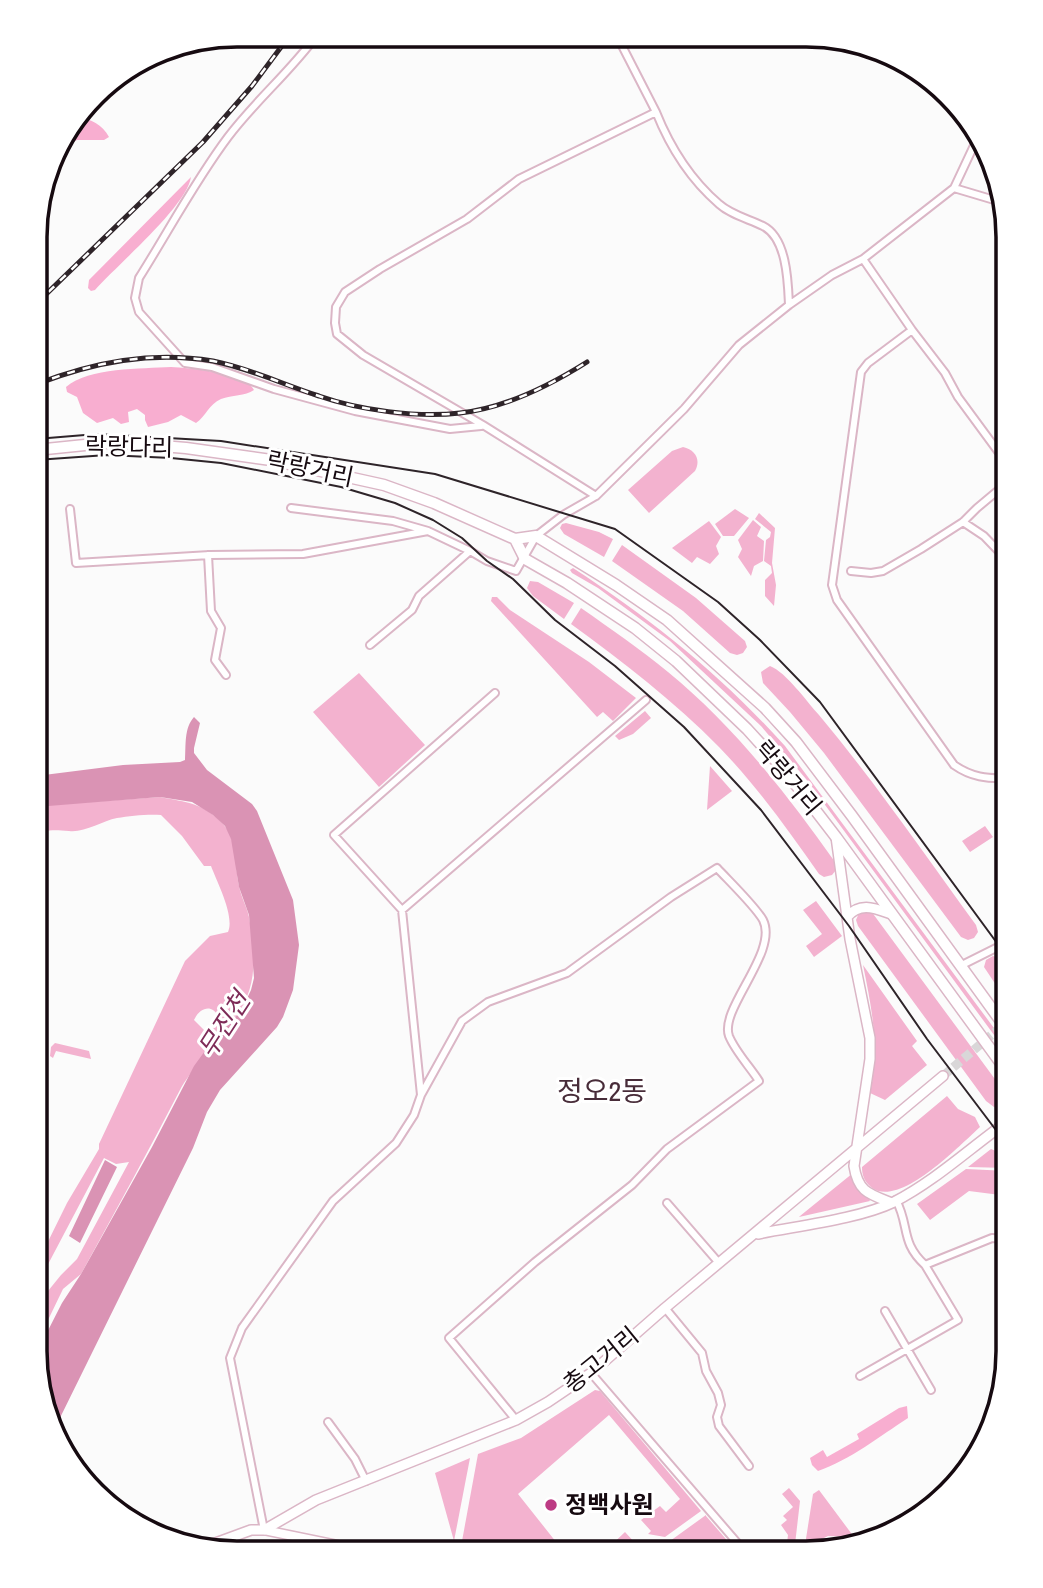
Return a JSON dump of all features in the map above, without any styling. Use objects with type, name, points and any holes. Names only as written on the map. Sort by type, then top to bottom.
[{"type":"main road","name":"락랑다리","points":[[47,449],[114,442],[221,452]]},
{"type":"main road","name":"락랑거리","points":[[221,452],[312,468],[384,485],[434,503],[515,539]]},
{"type":"main road","name":"락랑거리","points":[[536,536],[667,620],[765,708],[796,742],[844,805],[995,1014]]},
{"type":"main road","points":[[525,559],[515,539],[536,536]]},
{"type":"main road","name":"락랑거리","points":[[525,559],[635,628],[676,662],[747,729],[786,772],[836,837],[995,1056]]},
{"type":"main road","points":[[836,837],[847,917],[870,1038],[870,1059],[854,1166],[858,1183],[870,1194],[894,1201]]},
{"type":"main road","points":[[847,917],[861,907],[872,907],[891,914]]},
{"type":"main road","name":"총고거리","points":[[224,1540],[251,1530],[264,1530],[317,1500],[516,1420],[548,1402],[591,1373],[943,1076]]},
{"type":"main road","points":[[756,1234],[865,1212],[894,1201],[938,1173],[995,1131]]},
{"type":"street","points":[[308,47],[251,109],[214,158],[139,278],[135,298],[139,312],[185,363],[212,367],[274,390],[355,411],[450,429],[483,425]]},
{"type":"street","points":[[623,47],[676,156],[721,206],[767,228],[776,239],[789,284],[789,305]]},
{"type":"street","points":[[596,496],[355,348],[337,334],[335,307],[345,292],[467,219],[519,179],[656,112]]},
{"type":"street","points":[[291,508],[393,521],[428,531],[488,561],[516,571],[536,536],[563,515],[596,496],[684,409],[739,345],[832,275],[863,259],[954,188],[973,148]]},
{"type":"street","points":[[954,188],[992,199]]},
{"type":"street","points":[[863,259],[996,449]]},
{"type":"street","points":[[912,330],[868,363],[861,372],[832,585],[836,600],[954,765],[968,775],[996,779]]},
{"type":"street","points":[[851,571],[883,571],[963,522],[996,492]]},
{"type":"street","points":[[70,509],[76,563],[208,555],[303,554],[428,531]]},
{"type":"street","points":[[963,522],[984,536],[996,548]]},
{"type":"street","points":[[370,645],[412,610],[419,596],[470,551]]},
{"type":"street","points":[[208,555],[211,611],[221,628],[215,660],[226,675]]},
{"type":"street","points":[[421,1095],[402,910],[334,835],[495,694]]},
{"type":"street","points":[[402,910],[646,700]]},
{"type":"street","points":[[318,1541],[264,1530],[230,1358],[243,1328],[333,1201],[396,1143],[414,1115],[421,1095],[462,1021],[488,1002],[567,974],[671,897],[717,867],[762,920],[767,934],[752,974],[729,1020],[728,1034],[759,1081],[667,1149],[622,1194],[535,1262],[449,1338],[516,1420]]},
{"type":"street","points":[[960,966],[995,948]]},
{"type":"street","points":[[860,1376],[958,1320],[925,1265],[912,1254],[905,1237],[902,1211],[894,1201]]},
{"type":"street","points":[[667,1203],[719,1263]]},
{"type":"street","points":[[925,1265],[995,1238]]},
{"type":"street","points":[[665,1308],[702,1353],[706,1371],[721,1405],[719,1426],[749,1466]]},
{"type":"street","points":[[885,1311],[931,1390]]},
{"type":"street","points":[[591,1373],[736,1541]]},
{"type":"street","points":[[328,1422],[355,1459],[366,1481]]},
{"type":"shaded area","points":[[88,120],[96,123],[109,137],[104,140],[73,142]]},
{"type":"shaded area","points":[[191,177],[187,189],[165,219],[91,291],[88,288],[89,280]]},
{"type":"shaded area","points":[[171,367],[203,370],[241,379],[254,390],[217,401],[196,423],[181,415],[168,422],[148,427],[145,415],[137,409],[128,412],[129,422],[121,424],[113,418],[97,423],[83,413],[77,397],[67,392],[66,387],[76,380],[101,372]]},
{"type":"shaded area","points":[[683,447],[696,456],[695,471],[649,513],[628,490],[672,451]]},
{"type":"shaded area","points":[[735,509],[749,518],[734,536],[723,536],[715,524]]},
{"type":"shaded area","points":[[759,513],[775,528],[772,563],[776,585],[774,606],[765,596],[765,580],[772,573],[771,566],[764,561],[766,540],[771,532],[755,519]]},
{"type":"shaded area","points":[[753,520],[761,527],[757,536],[764,541],[763,561],[754,566],[751,576],[738,557],[742,549],[738,540]]},
{"type":"shaded area","points":[[709,521],[721,537],[716,546],[719,554],[710,564],[697,557],[692,563],[672,548]]},
{"type":"shaded area","points":[[566,523],[599,532],[613,539],[604,557],[564,534],[560,528]]},
{"type":"shaded area","points":[[622,545],[696,598],[745,641],[747,647],[743,653],[730,653],[683,611],[612,561]]},
{"type":"shaded area","points":[[573,568],[631,608],[685,650],[736,695],[785,746],[995,1030],[995,1037],[806,779],[761,726],[670,641],[570,570]]},
{"type":"shaded area","points":[[530,581],[538,582],[574,603],[564,619],[533,596],[527,588]]},
{"type":"shaded area","points":[[492,597],[497,597],[510,610],[589,662],[636,698],[613,721],[603,712],[597,717],[491,601]]},
{"type":"shaded area","points":[[581,608],[668,672],[737,738],[798,811],[835,862],[836,870],[832,875],[824,877],[819,874],[759,793],[702,730],[648,682],[571,624]]},
{"type":"shaded area","points":[[770,666],[783,674],[796,688],[880,792],[976,925],[978,932],[974,938],[968,940],[961,937],[824,753],[763,683],[761,672]]},
{"type":"shaded area","points":[[359,673],[425,745],[379,787],[313,712]]},
{"type":"shaded area","points":[[645,711],[651,718],[633,734],[619,740],[615,736]]},
{"type":"shaded area","name":"무진천","points":[[194,717],[200,723],[194,753],[207,770],[252,804],[257,811],[293,900],[299,945],[293,990],[277,1027],[220,1090],[207,1112],[193,1148],[60,1418],[51,1388],[47,1332],[152,1147],[194,1066],[210,1044],[241,1011],[254,978],[249,915],[239,887],[231,839],[225,826],[192,802],[160,797],[47,806],[47,775],[123,765],[180,762],[185,760],[187,731]]},
{"type":"shaded area","points":[[710,766],[732,791],[707,810]]},
{"type":"shaded area","points":[[160,797],[186,802],[216,817],[228,830],[233,845],[240,890],[249,917],[253,965],[252,979],[243,1006],[222,1032],[213,1028],[218,1016],[212,1010],[202,1010],[196,1016],[194,1020],[210,1036],[207,1048],[181,1088],[81,1274],[63,1289],[47,1322],[47,1292],[77,1259],[129,1162],[116,1164],[104,1158],[47,1266],[47,1244],[99,1149],[185,961],[210,936],[228,932],[230,925],[224,899],[211,866],[204,866],[182,836],[161,815],[117,818],[75,831],[47,831],[47,805]]},
{"type":"shaded area","points":[[985,826],[993,837],[970,852],[962,841]]},
{"type":"shaded area","points":[[816,901],[842,936],[814,957],[806,946],[822,934],[803,910]]},
{"type":"shaded area","points":[[871,911],[995,1079],[995,1107],[986,1101],[858,926],[856,920],[859,913]]},
{"type":"shaded area","points":[[995,957],[995,984],[984,967],[986,960]]},
{"type":"shaded area","points":[[863,965],[917,1041],[912,1046],[927,1065],[885,1100],[870,1093],[875,1045]]},
{"type":"shaded area","points":[[55,1043],[89,1051],[91,1059],[56,1051],[53,1058],[50,1056],[51,1047]]},
{"type":"shaded area","points":[[947,1096],[958,1109],[975,1117],[980,1127],[944,1160],[912,1183],[897,1190],[883,1192],[871,1187],[864,1178],[862,1167]]},
{"type":"shaded area","points":[[991,1149],[995,1151],[995,1168],[968,1167]]},
{"type":"shaded area","points":[[105,1160],[117,1167],[80,1243],[69,1236]]},
{"type":"shaded area","points":[[966,1169],[995,1170],[995,1194],[969,1191],[930,1220],[917,1204]]},
{"type":"shaded area","points":[[853,1173],[870,1201],[799,1217],[800,1216]]},
{"type":"shaded area","points":[[595,1390],[600,1391],[701,1511],[665,1537],[648,1534],[651,1531],[641,1520],[660,1506],[666,1512],[680,1499],[609,1415],[518,1494],[555,1541],[462,1541],[478,1454],[521,1438]]},
{"type":"shaded area","points":[[907,1406],[908,1418],[842,1461],[818,1471],[812,1465],[810,1458],[823,1450],[827,1457],[859,1439],[857,1434],[899,1408]]},
{"type":"shaded area","points":[[470,1458],[454,1541],[435,1473]]},
{"type":"shaded area","points":[[789,1488],[800,1501],[795,1541],[787,1541],[788,1535],[781,1525],[787,1520],[783,1516],[793,1507],[782,1494]]},
{"type":"shaded area","points":[[819,1490],[852,1535],[806,1541],[813,1494]]},
{"type":"shaded area","points":[[706,1515],[728,1541],[670,1541]]},
{"type":"shaded area","points":[[625,1532],[633,1541],[616,1541]]},
{"type":"tunnel","points":[[943,1076],[995,1032]]},
{"type":"tram line","points":[[47,438],[97,434],[221,441],[435,474],[615,529],[718,602],[760,640],[820,702],[995,941]]},
{"type":"tram line","points":[[47,459],[107,455],[221,463],[341,487],[395,503],[433,520],[462,538],[487,561],[513,579],[555,620],[615,666],[684,727],[761,810],[849,926],[927,1039],[995,1129]]},
{"type":"railway","points":[[47,293],[203,142],[252,86],[281,47]]},
{"type":"railway","points":[[47,380],[123,360],[190,358],[240,368],[352,405],[407,414],[443,414],[477,410],[510,401],[587,362]]},
{"type":"place","name":"정백사원","points":[[551,1505]]},
{"type":"district","name":"정오2동","points":[[602,1091]]}]
